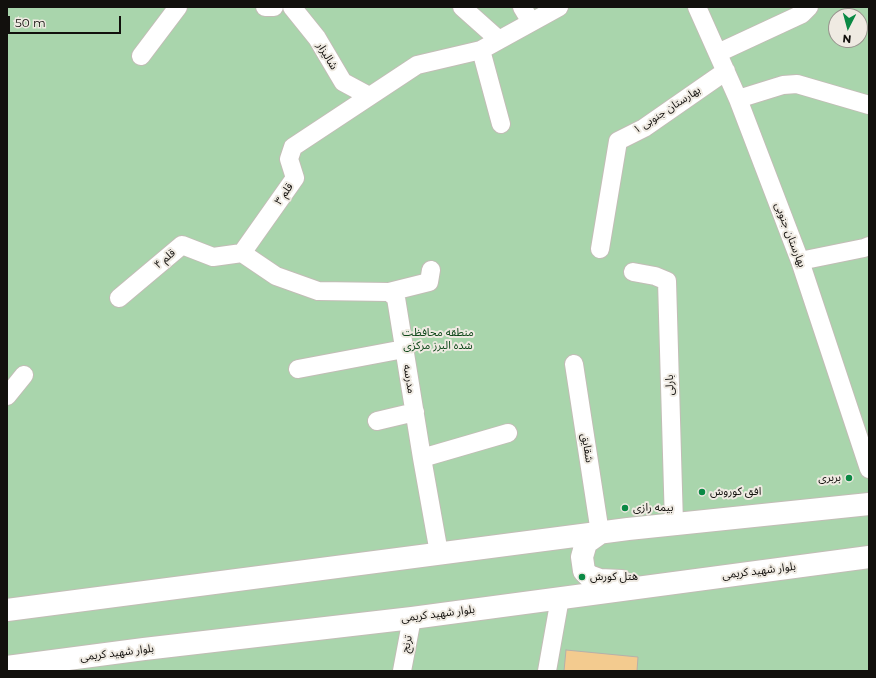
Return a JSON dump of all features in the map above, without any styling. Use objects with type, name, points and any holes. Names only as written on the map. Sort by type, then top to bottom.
[{"type":"main road","points":[[7,610],[628,529],[869,504]]},
{"type":"main road","points":[[600,533],[586,543],[582,556],[584,571],[589,576],[600,580],[622,581],[757,564],[807,565]]},
{"type":"main road","name":"بلوار شهید کریمی","points":[[7,667],[77,664],[869,557]]},
{"type":"street","points":[[141,56],[178,7]]},
{"type":"street","points":[[265,7],[274,7]]},
{"type":"street","name":"شالیزار","points":[[292,7],[317,38],[343,82],[369,96]]},
{"type":"street","points":[[462,7],[499,40]]},
{"type":"street","points":[[522,7],[531,22]]},
{"type":"street","points":[[369,96],[417,65],[482,50],[559,7]]},
{"type":"street","name":"بهارستان جنوبی","points":[[697,7],[738,99],[800,261],[869,469]]},
{"type":"street","points":[[718,53],[802,14],[809,7]]},
{"type":"street","points":[[482,50],[501,124]]},
{"type":"street","name":"بهارستان جنوبی ۱","points":[[600,249],[618,141],[644,128],[726,71]]},
{"type":"street","points":[[738,99],[784,84],[797,84],[869,105]]},
{"type":"street","name":"قلم ۳","points":[[242,253],[296,178],[289,159],[293,147],[369,96]]},
{"type":"street","name":"قلم ۴","points":[[119,298],[182,245],[213,257],[242,253]]},
{"type":"street","points":[[800,261],[869,246]]},
{"type":"street","points":[[242,253],[276,276],[318,291],[389,292],[429,282],[431,270]]},
{"type":"street","name":"بارلی","points":[[634,272],[655,276],[667,281],[674,524]]},
{"type":"street","name":"مدرسه","points":[[389,292],[396,298],[439,553]]},
{"type":"street","points":[[298,369],[404,349]]},
{"type":"street","name":"شقایق","points":[[574,364],[600,533]]},
{"type":"street","points":[[7,396],[24,375]]},
{"type":"street","points":[[377,421],[415,412]]},
{"type":"street","points":[[422,458],[508,433]]},
{"type":"street","points":[[547,671],[560,598]]},
{"type":"street","name":"ترنج","points":[[402,671],[412,618]]},
{"type":"green space","name":"منطقه محافظت شده البرز مرکزی","points":[[7,7],[869,7],[869,671],[7,671]]},
{"type":"building","points":[[566,650],[638,657],[637,671],[564,671]]},
{"type":"place","name":"بربری","points":[[849,478]]},
{"type":"place","name":"افق کوروش","points":[[702,492]]},
{"type":"place","name":"بیمه رازی","points":[[625,508]]},
{"type":"place","name":"هتل کورش","points":[[582,577]]}]
